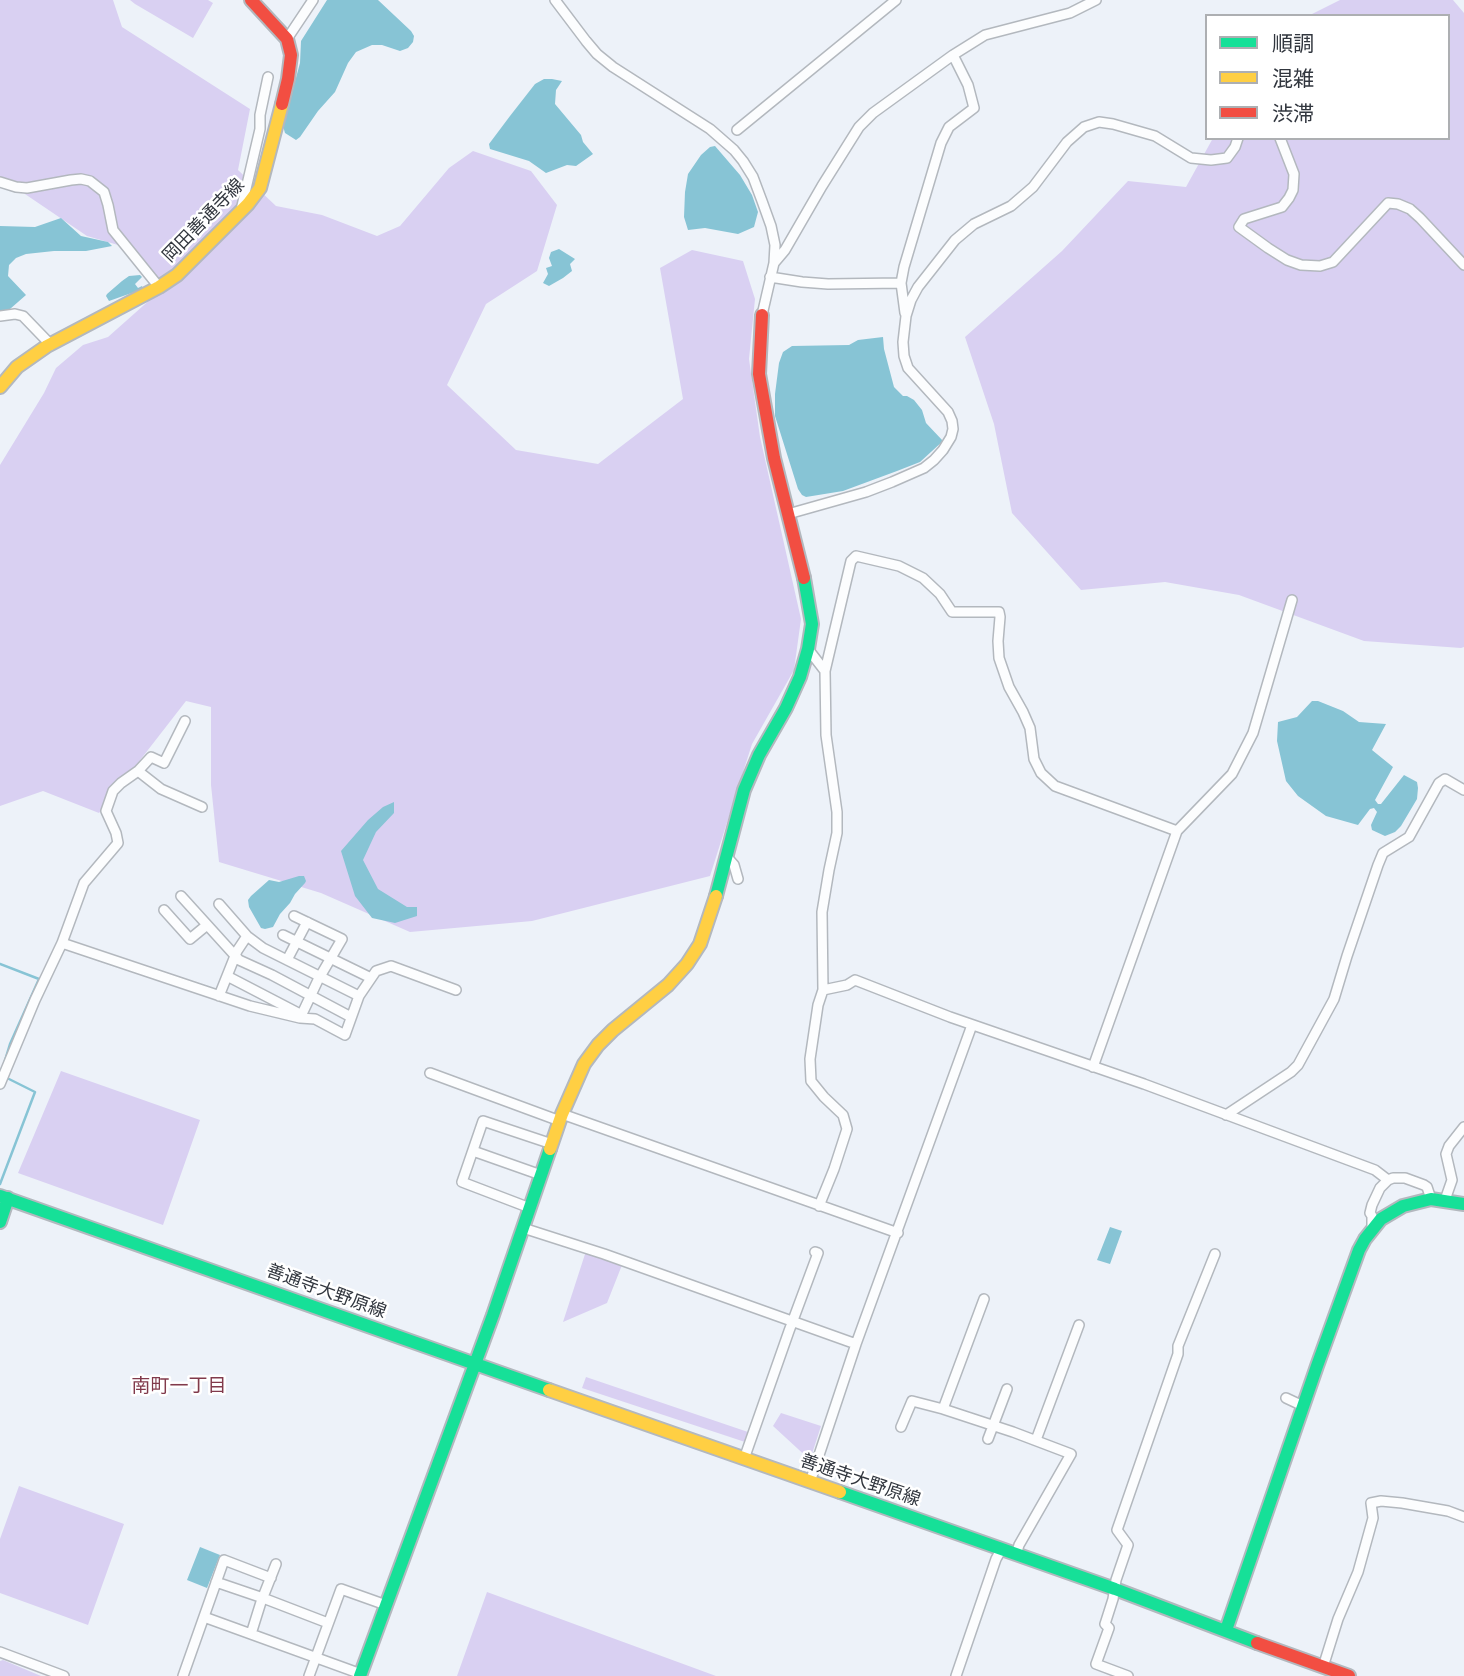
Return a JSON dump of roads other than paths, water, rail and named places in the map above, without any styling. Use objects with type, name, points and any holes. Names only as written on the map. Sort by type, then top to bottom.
[{"type":"main road","points":[[251,0],[287,38]]},
{"type":"main road","name":"岡田善通寺線","points":[[0,387],[17,367],[51,345],[177,275],[260,188],[288,79],[291,55],[287,38]]},
{"type":"main road","points":[[361,1675],[493,1315],[561,1117],[584,1064],[613,1030],[668,985],[700,944],[712,911],[744,790],[795,687],[808,649],[812,624],[806,585],[774,458],[759,374],[762,315]]},
{"type":"main road","name":"善通寺大野原線","points":[[0,1222],[4,1197],[1115,1590],[1349,1676]]},
{"type":"main road","points":[[1226,1630],[1359,1250],[1371,1230],[1381,1220],[1403,1206],[1438,1199],[1464,1204]]},
{"type":"street","points":[[287,38],[313,0]]},
{"type":"street","points":[[555,0],[597,54],[710,129],[743,161],[753,177],[775,245],[774,263],[762,315]]},
{"type":"street","points":[[774,263],[785,250],[859,127],[873,113],[953,55],[985,36],[1070,12],[1096,0]]},
{"type":"street","points":[[737,130],[890,2]]},
{"type":"street","points":[[906,316],[901,283],[904,267],[941,143],[949,127],[974,108],[968,85],[953,55]]},
{"type":"street","points":[[240,212],[260,129],[260,115],[268,77]]},
{"type":"street","points":[[788,514],[866,492],[924,468],[934,460],[954,429],[948,412],[908,368],[904,356],[906,316],[911,300],[955,240],[974,224],[1011,206],[1033,187],[1067,142],[1084,127],[1099,122],[1113,124],[1155,136],[1191,158],[1211,160],[1227,158],[1237,140]]},
{"type":"street","points":[[1281,140],[1294,174],[1293,190],[1282,207],[1244,219],[1239,226],[1268,248],[1301,265],[1320,266],[1333,262],[1388,203],[1410,209],[1464,265]]},
{"type":"street","points":[[0,182],[27,188],[71,180],[90,181],[104,192],[113,230],[159,287]]},
{"type":"street","points":[[770,276],[828,284],[901,283]]},
{"type":"street","points":[[0,316],[23,316],[51,345]]},
{"type":"street","points":[[819,1206],[847,1129],[843,1115],[811,1081],[810,1059],[823,990],[822,912],[837,833],[837,812],[826,734],[825,671],[851,561],[856,556],[899,566],[923,579],[940,594],[952,612],[999,612],[999,658],[1009,687],[1030,728],[1034,759],[1041,773],[1055,786],[1177,831]]},
{"type":"street","points":[[1093,1066],[1177,831],[1232,774],[1243,756],[1259,716],[1292,600]]},
{"type":"street","points":[[808,649],[825,671]]},
{"type":"street","points":[[0,1084],[62,943],[84,883],[118,843],[106,811],[113,791],[151,757],[164,763],[185,721]]},
{"type":"street","points":[[138,771],[161,789],[202,807]]},
{"type":"street","points":[[1226,1115],[1298,1065],[1334,999],[1383,853],[1409,837],[1439,783],[1445,779],[1464,790]]},
{"type":"street","points":[[727,857],[734,865],[738,879]]},
{"type":"street","points":[[181,896],[239,960],[351,1017]]},
{"type":"street","points":[[219,904],[247,936],[263,948],[359,996]]},
{"type":"street","points":[[164,910],[190,939],[207,925]]},
{"type":"street","points":[[294,916],[342,939],[311,995],[306,1017]]},
{"type":"street","points":[[287,960],[307,922]]},
{"type":"street","points":[[284,935],[371,978]]},
{"type":"street","points":[[219,996],[235,955],[247,936]]},
{"type":"street","points":[[62,943],[250,1006],[300,1018],[306,1017]]},
{"type":"street","points":[[227,976],[345,1035],[359,996],[376,971],[391,966],[456,990]]},
{"type":"street","points":[[823,990],[847,985],[855,980],[972,1025],[1093,1066],[1375,1170],[1388,1181]]},
{"type":"street","points":[[810,1482],[856,1344],[972,1025]]},
{"type":"street","points":[[430,1073],[898,1233]]},
{"type":"street","points":[[530,1208],[462,1182],[484,1121],[552,1144]]},
{"type":"street","points":[[1371,1230],[1370,1213],[1380,1188],[1392,1178],[1405,1178],[1424,1185],[1438,1199],[1452,1180],[1446,1154],[1464,1127]]},
{"type":"street","points":[[473,1151],[541,1175]]},
{"type":"street","points":[[523,1228],[856,1344]]},
{"type":"street","points":[[744,1459],[818,1253],[815,1252]]},
{"type":"street","points":[[1128,1676],[1096,1664],[1109,1628],[1105,1624],[1128,1545],[1117,1530],[1178,1354],[1178,1346],[1215,1254]]},
{"type":"street","points":[[943,1409],[984,1299]]},
{"type":"street","points":[[1035,1440],[1079,1325]]},
{"type":"street","points":[[988,1439],[1007,1389]]},
{"type":"street","points":[[1286,1398],[1303,1406]]},
{"type":"street","points":[[901,1427],[912,1401],[993,1425],[1071,1454],[1019,1545],[1016,1555]]},
{"type":"street","points":[[1324,1667],[1338,1619],[1358,1572],[1373,1518],[1371,1503],[1402,1503],[1448,1511],[1464,1517]]},
{"type":"street","points":[[956,1676],[1001,1550]]},
{"type":"street","points":[[183,1676],[224,1560],[271,1578]]},
{"type":"street","points":[[251,1634],[276,1564]]},
{"type":"street","points":[[216,1582],[328,1623]]},
{"type":"street","points":[[309,1676],[341,1589],[386,1605]]},
{"type":"street","points":[[204,1617],[361,1675]]},
{"type":"street","points":[[0,1652],[64,1676]]},
{"type":"water","points":[[327,0],[378,0],[411,31],[413,42],[400,51],[372,45],[356,52],[335,92],[296,140],[285,133],[283,126],[300,63],[301,41]]},
{"type":"water","points":[[544,79],[562,81],[556,90],[555,104],[593,154],[576,166],[567,165],[546,173],[529,161],[490,149],[489,144],[535,84]]},
{"type":"water","points":[[715,146],[740,175],[758,212],[754,227],[738,234],[705,228],[688,230],[684,217],[688,174],[701,155]]},
{"type":"water","points":[[61,218],[81,236],[108,242],[112,246],[86,251],[26,254],[16,258],[9,265],[8,276],[26,295],[0,314],[0,226],[35,227]]},
{"type":"water","points":[[559,249],[575,259],[570,264],[572,271],[549,286],[543,283],[548,274],[546,268],[552,266],[549,258],[551,252]]},
{"type":"water","points":[[129,276],[142,277],[135,284],[143,289],[109,301],[107,294],[122,281]]},
{"type":"water","points":[[883,337],[894,387],[903,396],[914,400],[922,410],[926,423],[943,441],[920,462],[843,491],[806,497],[798,489],[775,416],[775,394],[783,352],[792,346],[849,345],[858,340]]},
{"type":"water","points":[[1312,701],[1343,711],[1359,722],[1386,724],[1372,750],[1393,767],[1375,800],[1381,804],[1404,775],[1417,782],[1418,788],[1417,799],[1395,832],[1385,836],[1372,830],[1371,825],[1377,812],[1374,808],[1370,809],[1358,825],[1326,816],[1298,796],[1286,781],[1277,741],[1278,722],[1297,717]]},
{"type":"water","points":[[394,802],[394,813],[376,832],[363,860],[378,889],[407,907],[417,907],[417,916],[395,923],[372,918],[355,896],[341,851],[368,820],[383,807]]},
{"type":"water","points":[[304,876],[305,883],[273,927],[261,928],[248,900],[269,880],[279,882]]},
{"type":"water","points":[[1110,1227],[1122,1231],[1110,1264],[1097,1260]]},
{"type":"water","points":[[200,1547],[220,1555],[207,1588],[187,1580]]},
{"type":"waterway","points":[[0,964],[39,979],[10,1044],[3,1067]]},
{"type":"waterway","points":[[0,1184],[35,1092],[9,1079]]},
{"type":"district","name":"南町一丁目","points":[[179,1387]]}]
